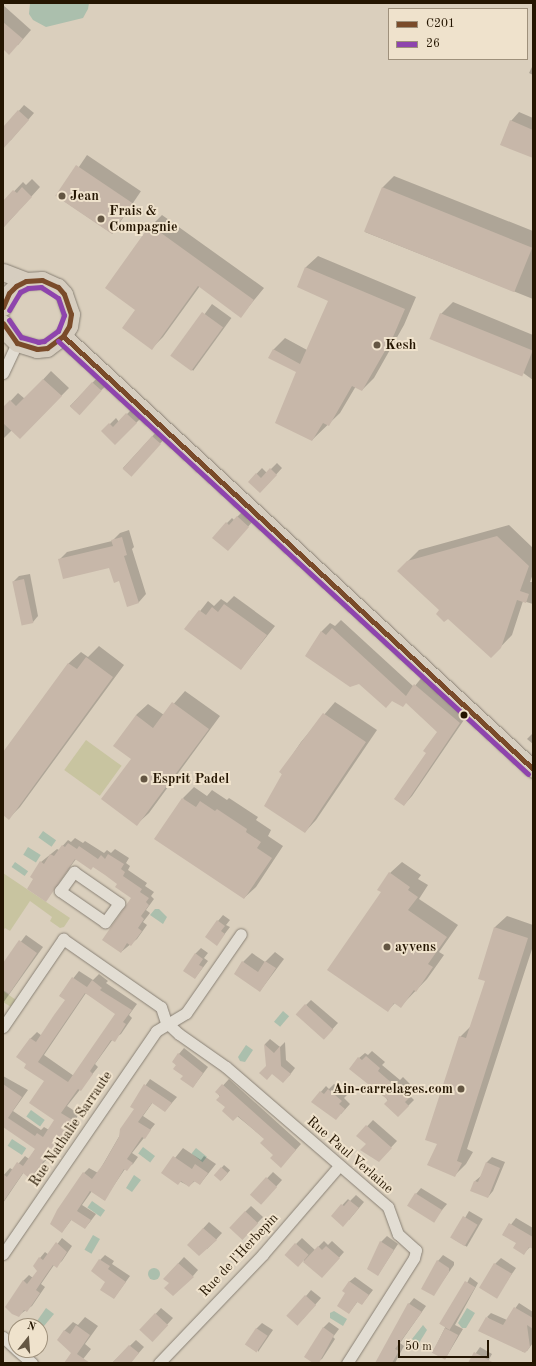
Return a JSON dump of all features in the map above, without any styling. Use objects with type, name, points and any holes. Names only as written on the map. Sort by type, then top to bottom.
[{"type":"main road","points":[[3,272],[26,282]]},
{"type":"main road","points":[[3,303],[9,293],[26,282],[42,280],[50,283],[64,294],[71,314],[69,326],[63,336],[47,348],[32,348],[18,344],[8,335],[3,323]]},
{"type":"main road","points":[[63,336],[533,769]]},
{"type":"street","points":[[3,373],[18,344]]},
{"type":"street","points":[[74,872],[119,903],[105,922],[60,891],[74,872]]},
{"type":"street","points":[[166,1022],[186,1013],[241,934]]},
{"type":"street","name":"Rue Paul Verlaine","points":[[3,1026],[63,939],[161,1007],[166,1022],[226,1067],[388,1207],[398,1234],[416,1250],[414,1258],[346,1363]]},
{"type":"street","name":"Rue Nathalie Sarraute","points":[[3,1254],[156,1030],[166,1022]]},
{"type":"street","name":"Rue de l'Herbepin","points":[[159,1363],[263,1254],[339,1166]]},
{"type":"shaded area","points":[[30,3],[89,3],[88,9],[83,18],[46,27],[33,20],[29,14]]},
{"type":"shaded area","points":[[86,740],[122,766],[100,796],[64,770]]},
{"type":"shaded area","points":[[43,831],[56,840],[52,847],[38,838]]},
{"type":"shaded area","points":[[28,847],[41,855],[36,863],[23,855]]},
{"type":"shaded area","points":[[15,862],[28,871],[25,876],[12,867]]},
{"type":"shaded area","points":[[3,873],[70,918],[64,927],[60,928],[50,921],[52,917],[30,901],[10,931],[5,928],[3,931]]},
{"type":"shaded area","points":[[155,909],[159,909],[167,917],[163,924],[150,915]]},
{"type":"shaded area","points":[[3,991],[16,1000],[11,1007],[3,1002]]},
{"type":"shaded area","points":[[283,1011],[289,1016],[280,1027],[274,1022]]},
{"type":"shaded area","points":[[246,1045],[253,1050],[245,1062],[240,1061],[238,1057]]},
{"type":"shaded area","points":[[31,1110],[45,1120],[40,1126],[26,1116]]},
{"type":"shaded area","points":[[12,1139],[26,1148],[22,1155],[8,1146]]},
{"type":"shaded area","points":[[143,1147],[155,1156],[150,1162],[138,1153]]},
{"type":"shaded area","points":[[196,1148],[207,1157],[202,1162],[192,1153]]},
{"type":"shaded area","points":[[134,1175],[141,1180],[132,1192],[126,1188]]},
{"type":"shaded area","points":[[92,1201],[105,1210],[101,1217],[87,1208]]},
{"type":"shaded area","points":[[93,1235],[100,1239],[91,1254],[84,1250]]},
{"type":"shaded area","points":[[152,1268],[156,1268],[160,1274],[156,1280],[152,1280],[148,1276],[148,1272]]},
{"type":"shaded area","points":[[46,1308],[54,1314],[48,1321],[48,1318],[39,1318]]},
{"type":"shaded area","points":[[467,1308],[475,1313],[466,1328],[462,1328],[458,1323]]},
{"type":"shaded area","points":[[334,1311],[347,1319],[343,1326],[330,1318],[330,1313]]},
{"type":"shaded area","points":[[423,1325],[427,1330],[419,1343],[412,1339]]},
{"type":"building","points":[[3,22],[23,39],[9,55],[3,49]]},
{"type":"building","points":[[18,110],[29,120],[3,149],[3,127]]},
{"type":"building","points":[[510,120],[533,130],[533,158],[500,145]]},
{"type":"building","points":[[76,165],[132,203],[112,234],[55,196]]},
{"type":"building","points":[[22,187],[32,197],[3,228],[3,201],[13,190],[17,193]]},
{"type":"building","points":[[382,187],[532,248],[514,292],[364,232]]},
{"type":"building","points":[[150,225],[254,300],[241,318],[198,286],[152,350],[122,328],[135,310],[105,288]]},
{"type":"building","points":[[305,267],[405,309],[393,337],[362,391],[352,386],[329,426],[323,423],[312,441],[275,423],[296,372],[268,358],[273,349],[300,364],[328,301],[297,287]]},
{"type":"building","points":[[202,312],[223,327],[191,371],[170,356]]},
{"type":"building","points":[[440,313],[533,350],[522,376],[430,339]]},
{"type":"building","points":[[43,379],[62,396],[20,439],[3,423],[3,407],[10,400],[16,406]]},
{"type":"building","points":[[92,382],[102,391],[80,415],[70,407]]},
{"type":"building","points":[[126,413],[137,423],[115,445],[101,431],[109,423],[113,427]]},
{"type":"building","points":[[152,436],[161,444],[131,477],[123,469]]},
{"type":"building","points":[[270,468],[277,475],[260,493],[248,482],[256,473],[261,478]]},
{"type":"building","points":[[237,516],[249,527],[228,551],[212,538],[226,522],[229,525]]},
{"type":"building","points":[[497,536],[529,566],[520,591],[529,594],[526,603],[517,600],[501,648],[491,658],[448,619],[444,622],[436,614],[439,610],[397,571],[407,561]]},
{"type":"building","points":[[122,537],[127,555],[124,556],[139,603],[127,607],[119,581],[114,583],[109,568],[63,579],[58,559],[113,546],[111,540]]},
{"type":"building","points":[[24,579],[33,623],[22,626],[12,581]]},
{"type":"building","points":[[224,604],[267,635],[241,670],[184,629],[199,610],[206,615],[212,607],[218,612]]},
{"type":"building","points":[[332,628],[406,696],[414,684],[460,723],[404,806],[394,799],[426,753],[423,751],[437,732],[406,703],[403,707],[392,701],[386,708],[359,684],[350,687],[305,656],[321,631],[326,635]]},
{"type":"building","points":[[86,657],[113,677],[9,820],[3,815],[3,752],[68,663],[77,669]]},
{"type":"building","name":"Esprit Padel","points":[[172,702],[209,729],[137,826],[101,799],[131,759],[113,746],[136,715],[153,728]]},
{"type":"building","points":[[323,713],[366,742],[305,833],[264,806],[282,774],[279,772]]},
{"type":"building","points":[[182,798],[196,807],[200,801],[215,811],[217,809],[247,829],[246,832],[261,842],[257,848],[272,858],[244,899],[154,839]]},
{"type":"building","points":[[68,843],[77,849],[79,846],[98,859],[101,855],[105,859],[108,854],[124,864],[121,869],[125,872],[123,876],[142,889],[140,892],[149,898],[146,902],[149,905],[141,916],[144,919],[138,928],[142,931],[131,946],[127,943],[121,953],[102,940],[131,898],[115,887],[117,884],[105,875],[93,867],[91,870],[75,859],[46,902],[27,889],[33,879],[30,877],[40,861],[44,864],[50,854],[54,856],[62,845],[65,847]]},
{"type":"building","name":"ayvens","points":[[389,872],[410,887],[408,890],[418,897],[408,910],[447,937],[428,964],[433,967],[416,992],[414,990],[401,1008],[394,1003],[388,1012],[327,970],[381,892],[377,890]]},
{"type":"building","points":[[217,920],[225,926],[221,931],[225,934],[217,946],[205,937]]},
{"type":"building","name":"Ain-carrelages.com","points":[[494,927],[528,938],[457,1161],[462,1163],[455,1177],[427,1165],[437,1144],[425,1140],[459,1036],[466,1038],[485,981],[478,979]]},
{"type":"building","points":[[19,940],[37,953],[9,994],[3,990],[3,963]]},
{"type":"building","points":[[195,953],[203,959],[199,965],[203,967],[195,979],[183,971]]},
{"type":"building","points":[[242,961],[258,972],[265,961],[276,968],[260,992],[234,974]]},
{"type":"building","points":[[72,977],[87,987],[92,980],[102,988],[100,990],[132,1010],[123,1022],[126,1024],[115,1042],[111,1040],[90,1071],[93,1074],[81,1091],[78,1089],[61,1113],[74,1121],[30,1179],[23,1173],[3,1202],[3,1174],[7,1177],[17,1162],[23,1166],[35,1149],[3,1127],[3,1084],[22,1097],[8,1118],[35,1136],[37,1133],[43,1137],[54,1120],[29,1103],[44,1081],[24,1068],[26,1064],[16,1057],[30,1038],[36,1042],[65,1000],[59,996]],"holes":[[[85,993],[115,1014],[68,1082],[38,1062]]]},
{"type":"building","points":[[305,1004],[333,1029],[324,1040],[296,1014]]},
{"type":"building","points":[[264,1044],[274,1053],[280,1046],[281,1066],[291,1074],[283,1083],[272,1074],[267,1080],[259,1073],[266,1066]]},
{"type":"building","points":[[178,1053],[203,1073],[193,1088],[180,1079],[183,1076],[173,1069],[176,1065],[172,1062]]},
{"type":"building","points":[[366,1056],[380,1068],[378,1071],[394,1085],[396,1082],[411,1096],[405,1102],[409,1106],[398,1117],[384,1104],[388,1100],[349,1069],[358,1057],[362,1060]]},
{"type":"building","points":[[144,1084],[172,1103],[165,1112],[152,1103],[138,1122],[151,1130],[145,1139],[142,1137],[127,1159],[133,1163],[127,1171],[124,1169],[105,1201],[90,1191],[77,1211],[91,1220],[85,1229],[71,1220],[62,1233],[50,1224],[57,1210],[83,1172],[92,1179],[104,1163],[119,1137],[120,1129],[134,1109],[130,1107]]},
{"type":"building","points":[[222,1084],[296,1150],[281,1168],[270,1158],[273,1155],[260,1143],[264,1139],[238,1116],[233,1121],[222,1111],[225,1107],[216,1100],[220,1096],[215,1092]]},
{"type":"building","points":[[328,1089],[342,1101],[339,1104],[345,1109],[336,1120],[311,1102],[320,1091],[324,1094]]},
{"type":"building","points":[[366,1125],[392,1148],[379,1162],[360,1150],[366,1144],[356,1136]]},
{"type":"building","points":[[173,1156],[192,1169],[195,1164],[208,1173],[200,1185],[194,1181],[189,1187],[181,1181],[178,1185],[161,1173]]},
{"type":"building","points":[[486,1162],[500,1168],[488,1198],[470,1191],[474,1181],[478,1182]]},
{"type":"building","points":[[221,1167],[228,1173],[221,1181],[214,1175]]},
{"type":"building","points":[[266,1177],[277,1187],[261,1205],[250,1195]]},
{"type":"building","points":[[415,1193],[442,1210],[434,1223],[407,1206]]},
{"type":"building","points":[[349,1200],[359,1208],[343,1227],[331,1216],[341,1204],[344,1206]]},
{"type":"building","points":[[245,1211],[258,1223],[242,1240],[229,1228]]},
{"type":"building","points":[[463,1216],[478,1225],[465,1246],[450,1237]]},
{"type":"building","points":[[509,1223],[533,1237],[533,1249],[529,1247],[524,1255],[513,1248],[516,1243],[502,1235]]},
{"type":"building","points":[[203,1228],[217,1240],[199,1256],[187,1245]]},
{"type":"building","points":[[380,1241],[394,1250],[378,1276],[367,1269]]},
{"type":"building","points":[[56,1242],[67,1252],[57,1268],[53,1265],[36,1290],[40,1293],[27,1312],[24,1310],[19,1317],[12,1314],[5,1307],[23,1280],[27,1284],[37,1271],[33,1266],[39,1257],[43,1260]]},
{"type":"building","points":[[295,1243],[309,1255],[298,1267],[285,1255]]},
{"type":"building","points":[[318,1246],[322,1250],[326,1246],[340,1258],[322,1278],[303,1262]]},
{"type":"building","points":[[99,1259],[110,1266],[108,1269],[126,1282],[114,1299],[100,1290],[105,1282],[91,1271]]},
{"type":"building","points":[[437,1260],[449,1268],[449,1272],[434,1296],[421,1289]]},
{"type":"building","points":[[178,1263],[194,1277],[173,1296],[164,1288],[169,1283],[163,1279]]},
{"type":"building","points":[[494,1263],[512,1274],[497,1299],[479,1288]]},
{"type":"building","points":[[349,1281],[369,1295],[362,1305],[357,1302],[349,1314],[337,1306],[345,1293],[342,1291]]},
{"type":"building","points":[[465,1281],[475,1287],[450,1330],[439,1324]]},
{"type":"building","points":[[305,1295],[316,1305],[297,1326],[286,1316]]},
{"type":"building","points":[[408,1303],[422,1312],[395,1349],[399,1351],[392,1363],[375,1363]]},
{"type":"building","points":[[514,1307],[533,1318],[533,1329],[527,1325],[530,1347],[525,1353],[478,1331],[486,1317],[503,1325]]},
{"type":"building","points":[[155,1313],[168,1325],[152,1342],[139,1330]]},
{"type":"building","points":[[76,1325],[90,1335],[77,1354],[90,1363],[64,1363],[71,1353],[57,1340],[64,1330],[70,1334]]},
{"type":"building","points":[[323,1327],[334,1335],[319,1363],[313,1363],[304,1357]]},
{"type":"building","points":[[256,1328],[268,1336],[256,1352],[245,1345]]},
{"type":"building","points":[[445,1328],[458,1335],[445,1360],[432,1353]]},
{"type":"building","points":[[129,1345],[139,1353],[131,1363],[112,1363]]},
{"type":"building","points":[[474,1352],[494,1363],[468,1363]]},
{"type":"transit line","name":"C201","points":[[3,307],[9,293],[16,286],[26,281],[42,280],[58,287],[64,294],[71,314],[69,326],[63,336],[47,348],[37,349],[17,343],[3,323]]},
{"type":"transit line","name":"26","points":[[9,310],[20,292],[28,288],[41,287],[58,298],[64,315],[58,331],[44,341],[38,342],[21,337],[9,320]]},
{"type":"transit line","name":"C201","points":[[63,336],[533,769]]},
{"type":"transit line","name":"26","points":[[58,341],[528,774]]},
{"type":"place","name":"Jean","points":[[62,196]]},
{"type":"place","name":"Frais & Compagnie","points":[[101,219]]},
{"type":"place","name":"Kesh","points":[[377,345]]},
{"type":"place","name":"Esprit Padel","points":[[144,779]]},
{"type":"place","name":"ayvens","points":[[387,947]]},
{"type":"place","name":"Ain-carrelages.com","points":[[461,1089]]}]
